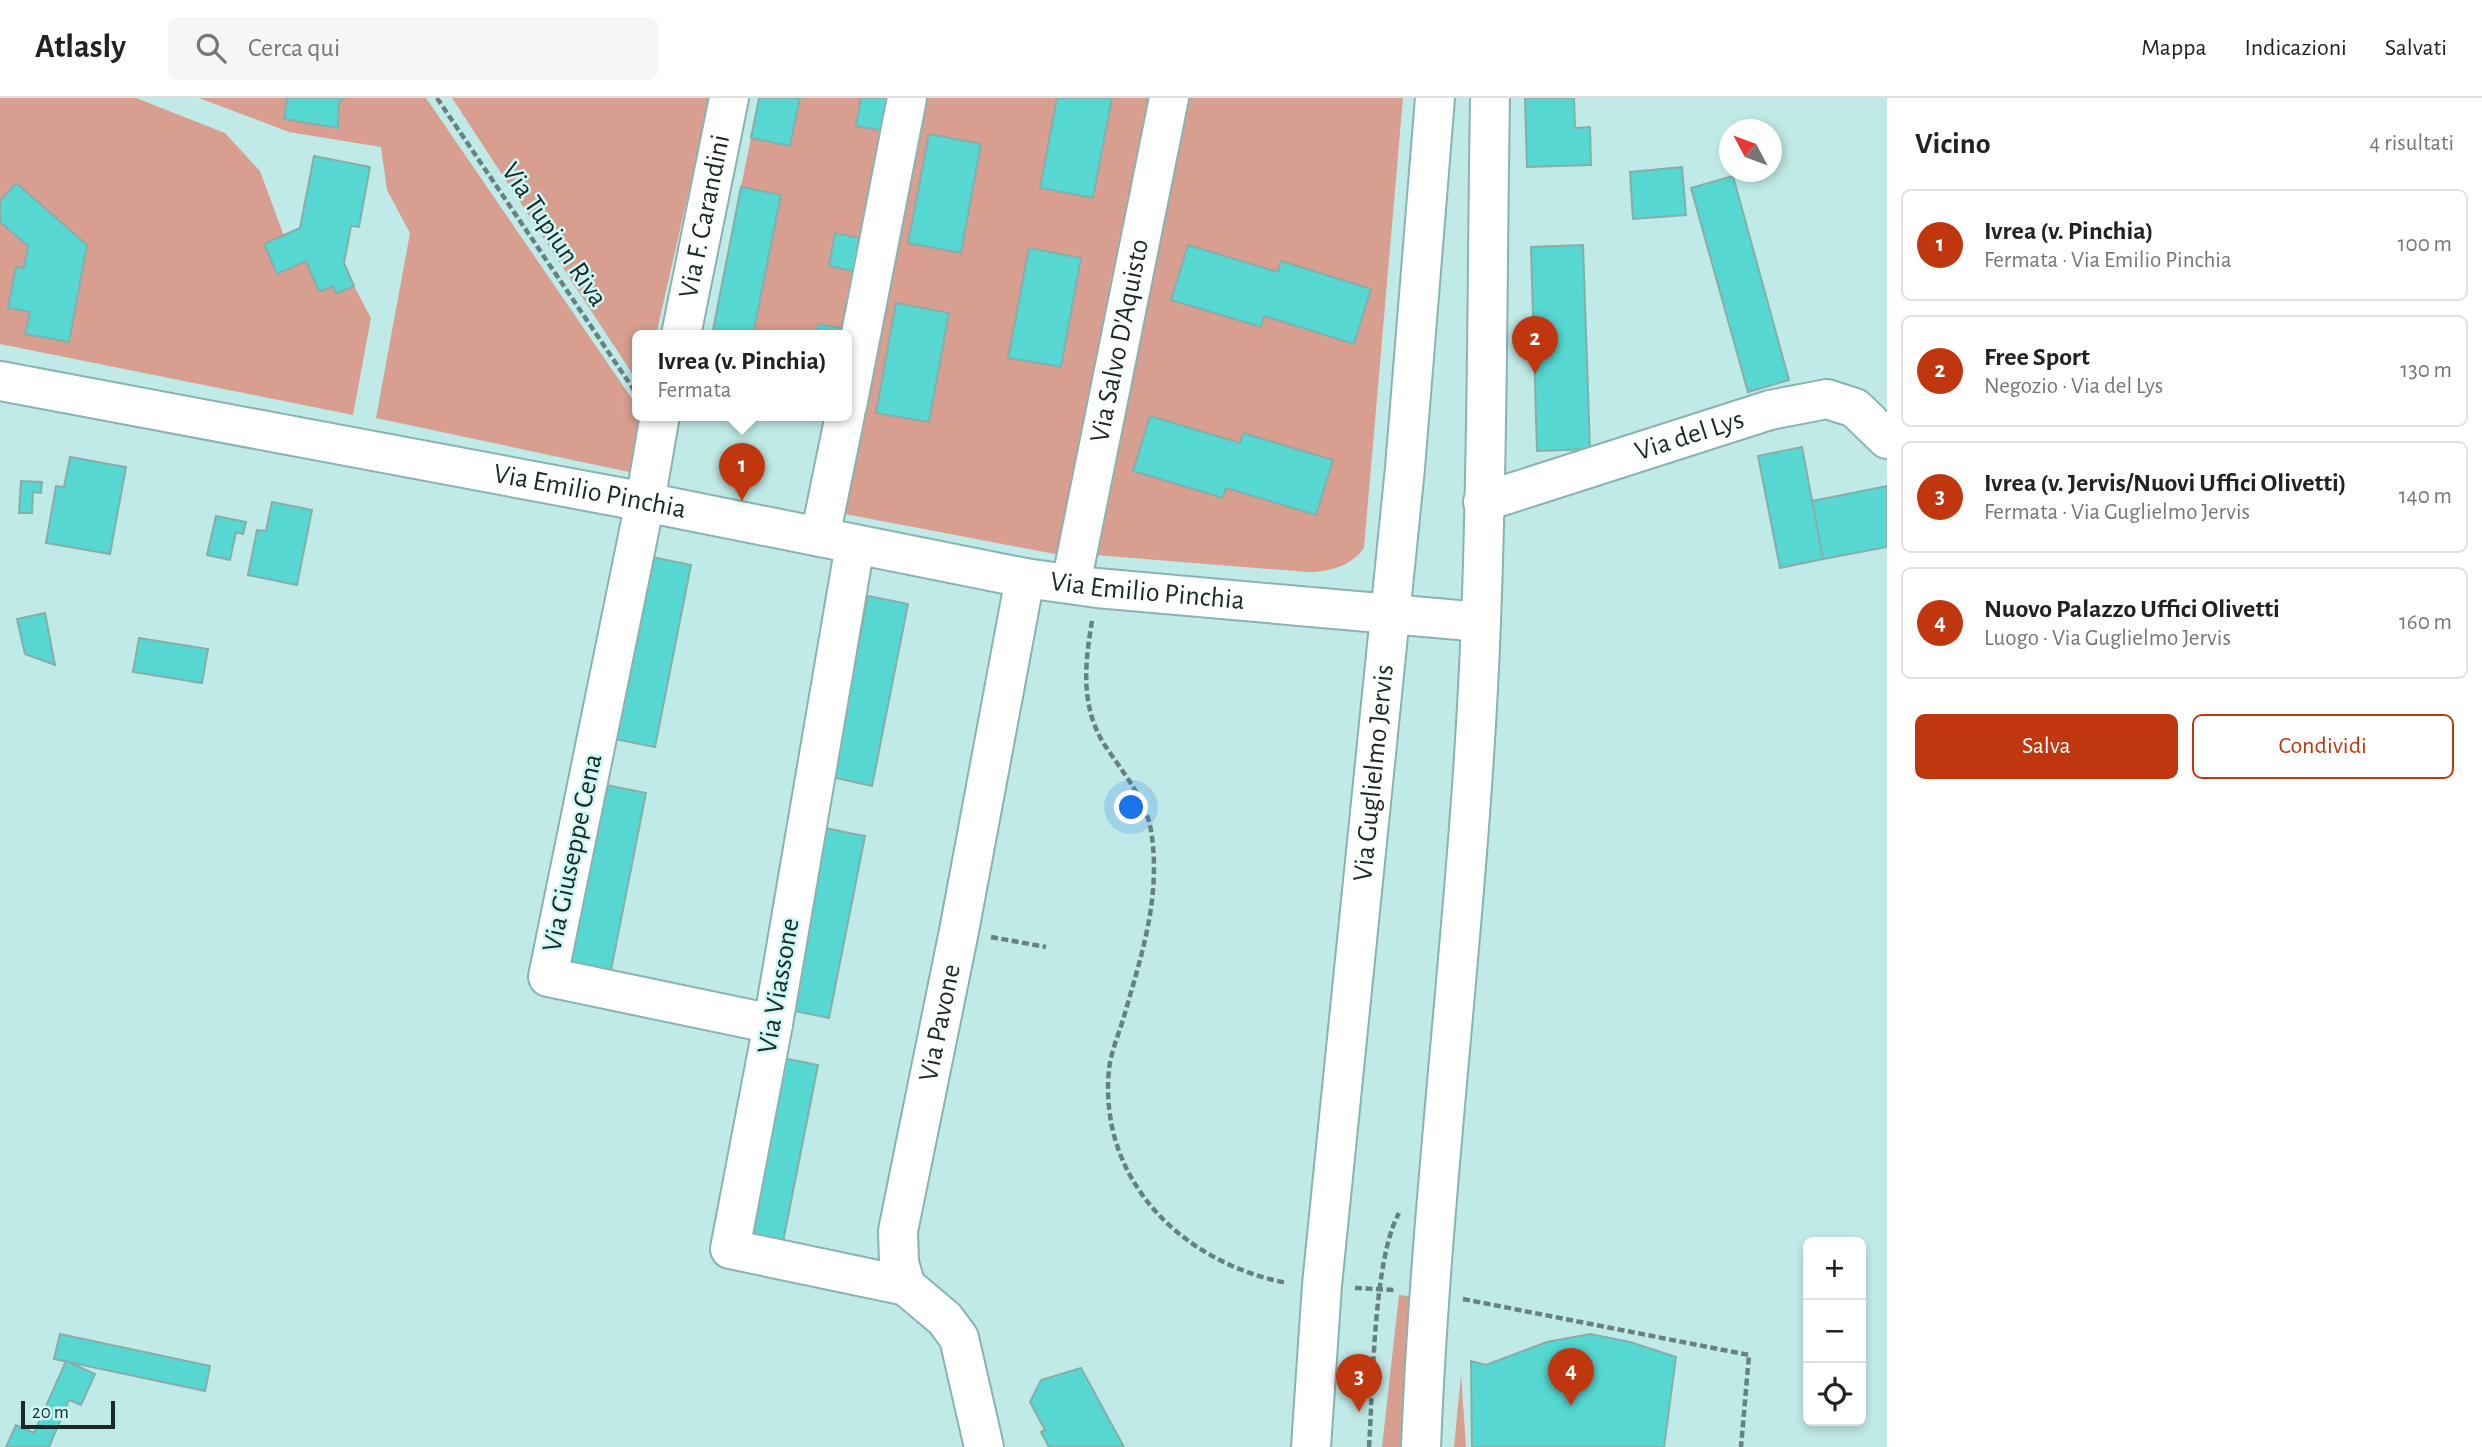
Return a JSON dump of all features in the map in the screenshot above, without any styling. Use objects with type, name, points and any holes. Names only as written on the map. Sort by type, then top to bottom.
[{"type":"street","name":"Via F. Carandini","points":[[682,330],[729,98]]},
{"type":"street","name":"Via Viassone","points":[[852,369],[907,98]]},
{"type":"street","name":"Via Salvo D'Aquisto","points":[[1084,586],[1170,98]]},
{"type":"street","name":"Via Guglielmo Jervis","points":[[1311,1447],[1322,1285],[1390,614],[1435,98]]},
{"type":"street","points":[[1421,1447],[1427,1293],[1454,1030],[1481,622],[1490,98]]},
{"type":"street","name":"Via Emilio Pinchia","points":[[0,381],[645,502],[1025,578],[1084,586],[1481,622]]},
{"type":"street","name":"Via del Lys","points":[[1483,502],[1770,410],[1827,399],[1855,408],[1887,439]]},
{"type":"street","points":[[645,502],[659,421]]},
{"type":"street","name":"Via Viassone","points":[[843,421],[837,541],[773,1024],[730,1250],[906,1286]]},
{"type":"street","name":"Via Giuseppe Cena","points":[[645,502],[548,977],[773,1024]]},
{"type":"street","name":"Via Pavone","points":[[906,1286],[899,1263],[898,1231],[959,931],[1025,578]]},
{"type":"street","points":[[906,1286],[945,1319],[959,1338],[984,1447]]},
{"type":"path","name":"Via Tupiun Riva","points":[[437,98],[632,388]]},
{"type":"path","points":[[1084,586],[1084,668],[1091,712],[1103,742],[1139,799],[1152,833],[1155,865],[1153,908],[1109,1067],[1108,1113],[1133,1182],[1146,1201],[1181,1238],[1216,1260],[1285,1283],[1427,1293],[1749,1355],[1741,1447]]},
{"type":"path","points":[[959,931],[1046,947]]},
{"type":"shaded area","points":[[0,98],[136,98],[225,133],[260,171],[284,236],[264,244],[276,273],[306,261],[319,291],[333,286],[337,294],[354,286],[371,318],[353,415],[0,344]]},
{"type":"shaded area","points":[[199,98],[426,98],[632,399],[632,421],[640,421],[629,472],[376,418],[410,233],[387,190],[381,147],[289,132]]},
{"type":"shaded area","points":[[452,98],[710,98],[657,330],[632,330],[632,373]]},
{"type":"shaded area","points":[[800,98],[861,98],[884,131],[864,239],[835,234],[829,266],[857,272],[846,329],[818,324],[817,330],[754,330],[781,195],[741,187],[751,138],[790,146]]},
{"type":"shaded area","points":[[920,98],[1149,98],[1060,555],[840,513]]},
{"type":"shaded area","points":[[1187,98],[1403,98],[1364,548],[1346,564],[1332,569],[1308,572],[1095,555]]},
{"type":"shaded area","points":[[1399,1295],[1424,1298],[1411,1447],[1382,1447]]},
{"type":"shaded area","points":[[1461,1374],[1466,1447],[1454,1447]]},
{"type":"building","points":[[287,98],[344,98],[339,102],[338,128],[284,119]]},
{"type":"building","points":[[759,98],[800,98],[790,146],[751,138]]},
{"type":"building","points":[[861,98],[891,98],[884,131],[856,126]]},
{"type":"building","points":[[1057,98],[1112,98],[1093,198],[1040,188]]},
{"type":"building","points":[[1525,98],[1574,98],[1575,128],[1590,127],[1591,165],[1527,167]]},
{"type":"building","points":[[929,134],[981,144],[961,253],[908,243]]},
{"type":"building","points":[[314,156],[370,167],[359,227],[351,226],[344,263],[354,286],[336,294],[333,286],[319,292],[306,261],[277,274],[264,244],[300,228]]},
{"type":"building","points":[[1682,167],[1686,215],[1633,219],[1630,172]]},
{"type":"building","points":[[1719,180],[1735,182],[1789,380],[1748,392],[1691,188]]},
{"type":"building","points":[[16,183],[87,245],[69,342],[25,334],[30,312],[8,308],[16,267],[24,268],[28,246],[0,222],[0,201]]},
{"type":"building","points":[[741,187],[781,195],[754,330],[713,330]]},
{"type":"building","points":[[835,233],[864,239],[857,272],[829,266]]},
{"type":"building","points":[[1188,245],[1278,272],[1281,261],[1371,289],[1354,344],[1264,316],[1261,327],[1171,300]]},
{"type":"building","points":[[1583,245],[1590,449],[1537,451],[1531,247]]},
{"type":"building","points":[[1029,248],[1081,258],[1061,367],[1008,358]]},
{"type":"building","points":[[896,303],[949,313],[929,422],[876,413]]},
{"type":"building","points":[[818,324],[846,329],[846,330],[817,330]]},
{"type":"building","points":[[1150,416],[1240,443],[1243,433],[1333,460],[1316,515],[1226,488],[1223,498],[1133,471]]},
{"type":"building","points":[[1802,447],[1823,559],[1780,568],[1758,456]]},
{"type":"building","points":[[70,457],[126,467],[110,554],[46,543],[56,486],[64,487]]},
{"type":"building","points":[[21,481],[42,482],[41,493],[33,492],[32,513],[19,513]]},
{"type":"building","points":[[1887,486],[1887,547],[1823,559],[1812,501]]},
{"type":"building","points":[[272,502],[312,510],[297,585],[248,575],[257,530],[266,531]]},
{"type":"building","points":[[216,516],[246,522],[243,534],[236,532],[230,560],[207,555]]},
{"type":"building","points":[[652,557],[691,565],[655,747],[615,739]]},
{"type":"building","points":[[868,596],[908,604],[872,786],[832,777]]},
{"type":"building","points":[[45,613],[55,665],[25,654],[17,619]]},
{"type":"building","points":[[139,638],[208,649],[202,683],[133,672]]},
{"type":"building","points":[[606,785],[646,793],[610,975],[570,967]]},
{"type":"building","points":[[825,828],[865,836],[829,1018],[790,1010]]},
{"type":"building","points":[[778,1057],[818,1065],[782,1247],[742,1239]]},
{"type":"building","points":[[60,1334],[210,1366],[205,1391],[54,1359]]},
{"type":"building","points":[[1590,1334],[1630,1342],[1676,1357],[1664,1447],[1472,1447],[1471,1361],[1486,1365],[1547,1342]]},
{"type":"building","points":[[66,1361],[95,1374],[81,1405],[69,1400],[49,1447],[6,1447],[16,1425],[34,1433]]},
{"type":"building","points":[[1081,1368],[1124,1447],[1049,1447],[1041,1432],[1045,1430],[1030,1402],[1041,1380]]},
{"type":"place","name":"Free Sport","points":[[1535,374]]},
{"type":"place","name":"Ivrea (v. Pinchia)","points":[[742,501]]},
{"type":"place","name":"Nuovo Palazzo Uffici Olivetti","points":[[1571,1406]]},
{"type":"place","name":"Ivrea (v. Jervis/Nuovi Uffici Olivetti)","points":[[1359,1412]]}]
